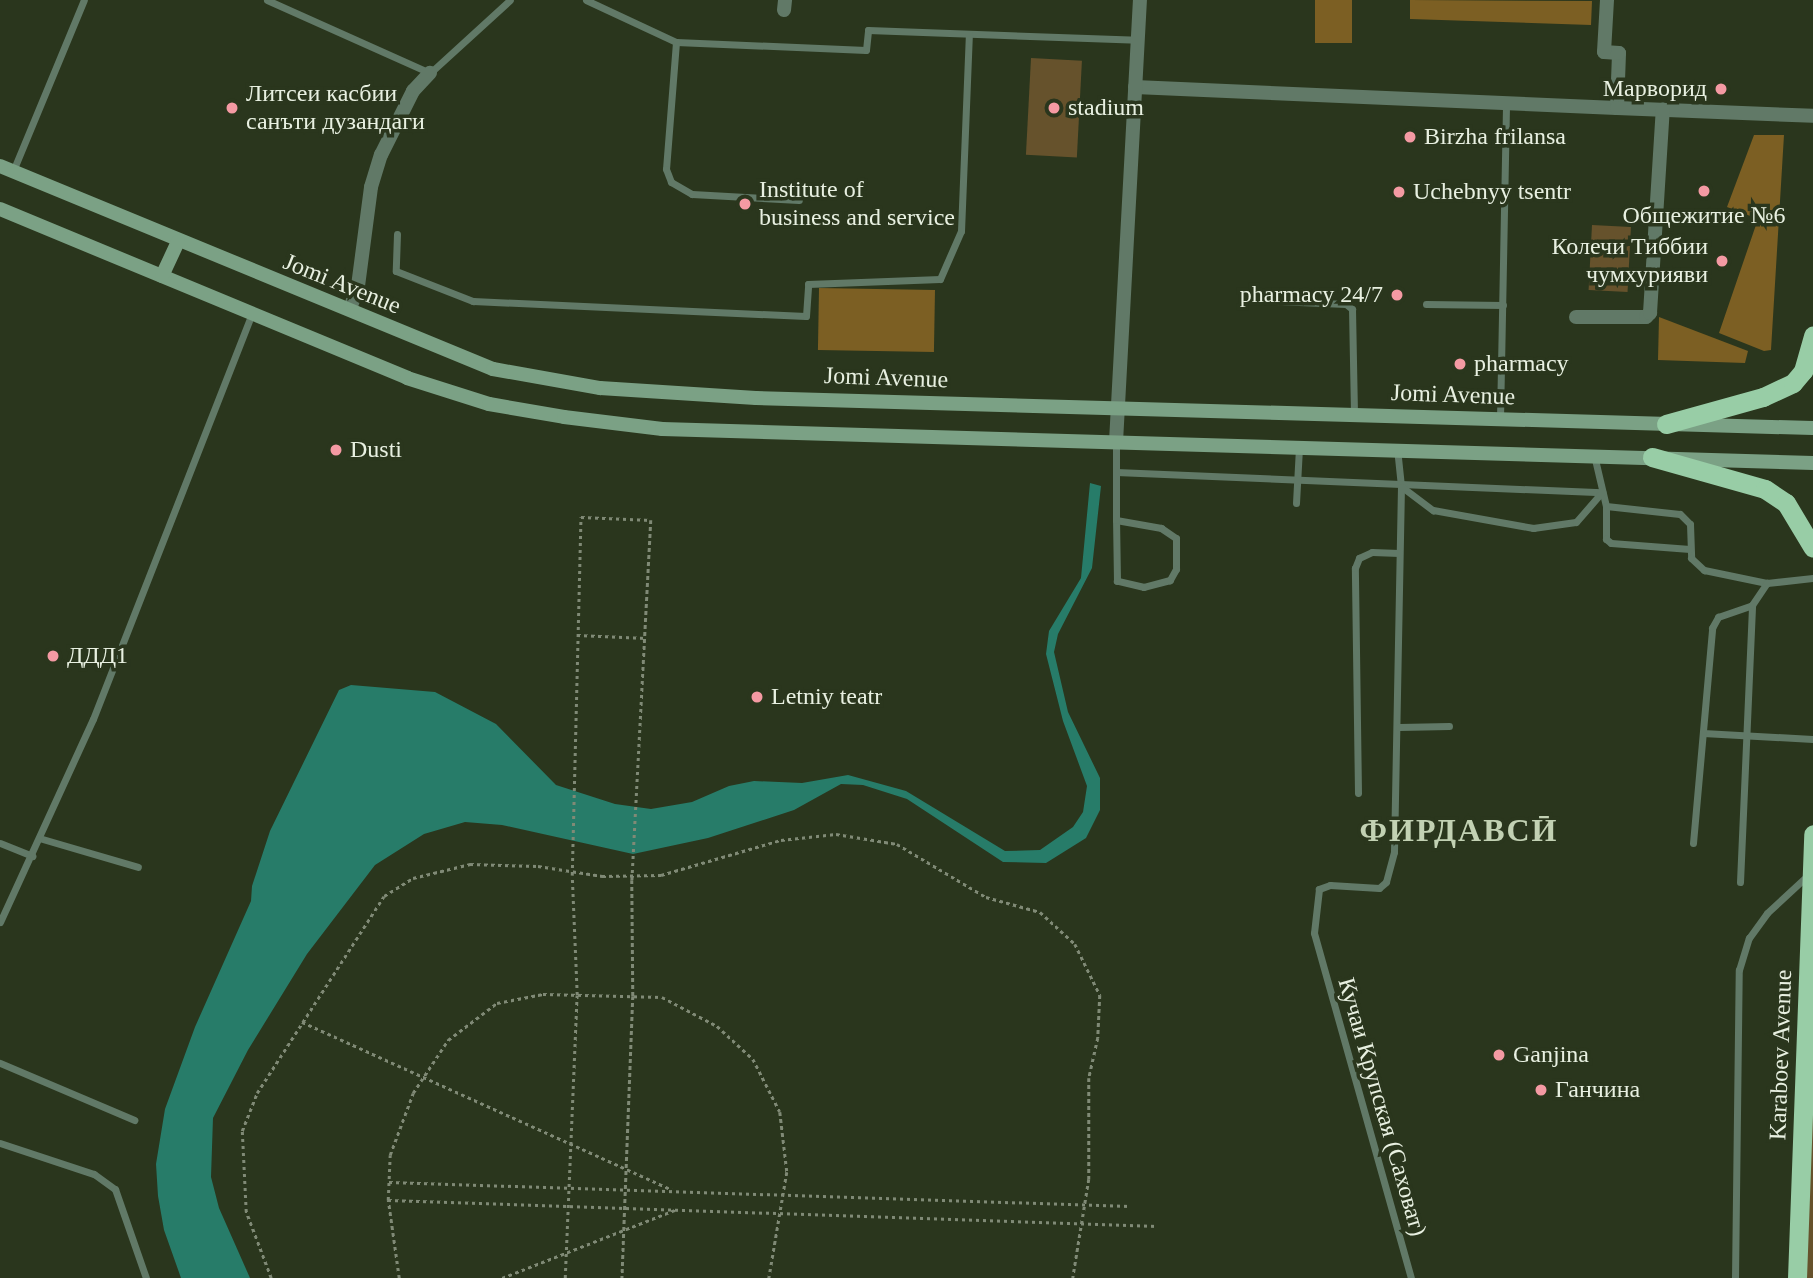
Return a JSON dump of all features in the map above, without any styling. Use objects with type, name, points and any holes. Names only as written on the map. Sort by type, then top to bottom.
[{"type":"highway","points":[[1666,424],[1763,397],[1793,383],[1803,371],[1813,335]]},
{"type":"highway","points":[[1652,457],[1765,489],[1786,503],[1813,548]]},
{"type":"highway","name":"Karaboev Avenue","points":[[1797,1278],[1813,834]]},
{"type":"main road","name":"Jomi Avenue","points":[[6,169],[178,242],[493,369],[548,380],[635,391],[756,398],[1813,428]]},
{"type":"main road","points":[[0,209],[450,393],[564,417],[662,429],[1397,447],[1813,463]]},
{"type":"main road","points":[[162,276],[178,242]]},
{"type":"street","points":[[1116,442],[1140,0]]},
{"type":"street","points":[[1607,0],[1604,52],[1619,53],[1617,107]]},
{"type":"street","points":[[351,306],[358,286],[371,187],[381,155],[413,91],[430,73]]},
{"type":"street","points":[[1135,87],[1813,116]]},
{"type":"street","points":[[1576,317],[1646,317],[1650,313],[1663,109]]},
{"type":"lane","points":[[6,169],[84,0]]},
{"type":"lane","points":[[267,0],[430,73],[510,0]]},
{"type":"lane","points":[[586,0],[676,42],[866,50],[868,30],[1137,40]]},
{"type":"lane","points":[[397,234],[396,271],[473,301],[806,316],[808,284],[940,279],[961,231],[969,34]]},
{"type":"lane","points":[[676,42],[666,169],[671,182],[692,194],[799,200]]},
{"type":"lane","points":[[1500,419],[1506,104]]},
{"type":"lane","points":[[1275,301],[1346,304],[1352,309],[1354,415]]},
{"type":"lane","points":[[1426,304],[1503,305]]},
{"type":"lane","points":[[0,922],[93,719],[252,312]]},
{"type":"lane","points":[[1116,442],[1116,520],[1117,581],[1144,587],[1170,580],[1176,569],[1175,538],[1161,528],[1116,520]]},
{"type":"lane","points":[[1296,503],[1299,446]]},
{"type":"lane","points":[[1397,447],[1401,486],[1398,727],[1449,726]]},
{"type":"lane","points":[[1594,454],[1606,506],[1606,539],[1611,543],[1690,548]]},
{"type":"lane","points":[[1116,472],[1401,486],[1602,492]]},
{"type":"lane","points":[[1401,486],[1433,510],[1533,528],[1576,522],[1602,492]]},
{"type":"lane","points":[[1606,506],[1680,514],[1690,524],[1691,558],[1704,570],[1767,583],[1813,578]]},
{"type":"lane","points":[[1358,793],[1355,568],[1359,558],[1372,552],[1399,553]]},
{"type":"lane","points":[[1740,882],[1744,735],[1752,605],[1767,583]]},
{"type":"lane","points":[[1693,843],[1712,628],[1717,617],[1752,605]]},
{"type":"lane","name":"Кучаи Крупская (Саховат)","points":[[1398,727],[1394,852],[1386,882],[1379,888],[1330,885],[1319,889],[1314,933],[1411,1278]]},
{"type":"lane","points":[[1703,733],[1813,740]]},
{"type":"lane","points":[[39,838],[138,867]]},
{"type":"lane","points":[[0,843],[32,856]]},
{"type":"lane","points":[[1735,1278],[1739,970],[1755,930],[1812,873]]},
{"type":"lane","points":[[0,898],[10,902]]},
{"type":"lane","points":[[0,1063],[134,1120]]},
{"type":"lane","points":[[0,1143],[94,1174],[115,1189],[146,1278]]},
{"type":"path","points":[[565,1278],[577,995],[572,875],[581,517],[651,520],[632,880],[633,996],[622,1278]]},
{"type":"path","points":[[577,635],[646,638]]},
{"type":"path","points":[[271,1278],[246,1212],[242,1131],[257,1093],[384,896],[413,878],[470,864],[538,866],[602,876],[661,875],[781,841],[836,834],[897,845],[986,897],[1040,912],[1074,944],[1100,995],[1098,1038],[1089,1078],[1085,1205],[1073,1278]]},
{"type":"path","points":[[399,1278],[388,1200],[390,1155],[423,1077],[448,1040],[497,1003],[543,995],[662,997],[717,1026],[753,1059],[780,1112],[787,1172],[769,1278]]},
{"type":"path","points":[[302,1022],[676,1192]]},
{"type":"path","points":[[389,1182],[1130,1206]]},
{"type":"path","points":[[388,1200],[1158,1226]]},
{"type":"path","points":[[502,1278],[677,1210]]},
{"type":"shaded area","points":[[1315,0],[1352,0],[1352,43],[1315,43]]},
{"type":"shaded area","points":[[1410,0],[1592,1],[1591,25],[1410,19]]},
{"type":"shaded area","name":"stadium","points":[[1031,58],[1082,61],[1077,158],[1026,155]]},
{"type":"shaded area","points":[[1754,135],[1784,135],[1771,350],[1764,351],[1719,333],[1758,219],[1727,207]]},
{"type":"shaded area","points":[[1592,225],[1631,227],[1628,292],[1589,290]]},
{"type":"shaded area","points":[[819,288],[935,290],[934,352],[818,350]]},
{"type":"shaded area","points":[[1659,317],[1748,351],[1745,363],[1658,360]]},
{"type":"shaded area","points":[[1813,1076],[1813,1278],[1805,1278]]},
{"type":"water","points":[[1090,483],[1101,486],[1092,568],[1058,634],[1054,652],[1068,712],[1100,778],[1100,810],[1086,838],[1046,863],[1003,862],[907,799],[863,785],[841,784],[794,810],[708,838],[633,854],[502,825],[465,822],[424,834],[375,865],[307,954],[248,1050],[213,1118],[211,1177],[219,1208],[250,1278],[181,1278],[164,1230],[158,1196],[156,1164],[165,1109],[195,1027],[251,901],[252,886],[270,831],[339,690],[351,685],[435,692],[496,724],[556,785],[615,804],[651,809],[692,802],[729,786],[754,781],[802,783],[848,775],[906,791],[1005,851],[1040,850],[1073,827],[1083,812],[1087,786],[1063,721],[1046,654],[1049,631],[1081,578]]},
{"type":"place","name":"Марворид","points":[[1721,89]]},
{"type":"place","name":"Литсеи касбии санъти дузандаги","points":[[232,108]]},
{"type":"place","name":"stadium","points":[[1054,108]]},
{"type":"place","name":"Birzha frilansa","points":[[1410,137]]},
{"type":"place","name":"Общежитие №6","points":[[1704,191]]},
{"type":"place","name":"Uchebnyy tsentr","points":[[1399,192]]},
{"type":"place","name":"Institute of business and service","points":[[745,204]]},
{"type":"place","name":"Колечи Тиббии чумхурияви","points":[[1722,261]]},
{"type":"place","name":"pharmacy 24/7","points":[[1397,295]]},
{"type":"place","name":"pharmacy","points":[[1460,364]]},
{"type":"place","name":"Dusti","points":[[336,450]]},
{"type":"place","name":"ДДД1","points":[[53,656]]},
{"type":"place","name":"Letniy teatr","points":[[757,697]]},
{"type":"place","name":"Ganjina","points":[[1499,1055]]},
{"type":"place","name":"Ганчина","points":[[1541,1090]]},
{"type":"district","name":"ФИРДАВСӢ","points":[[1459,830]]}]
